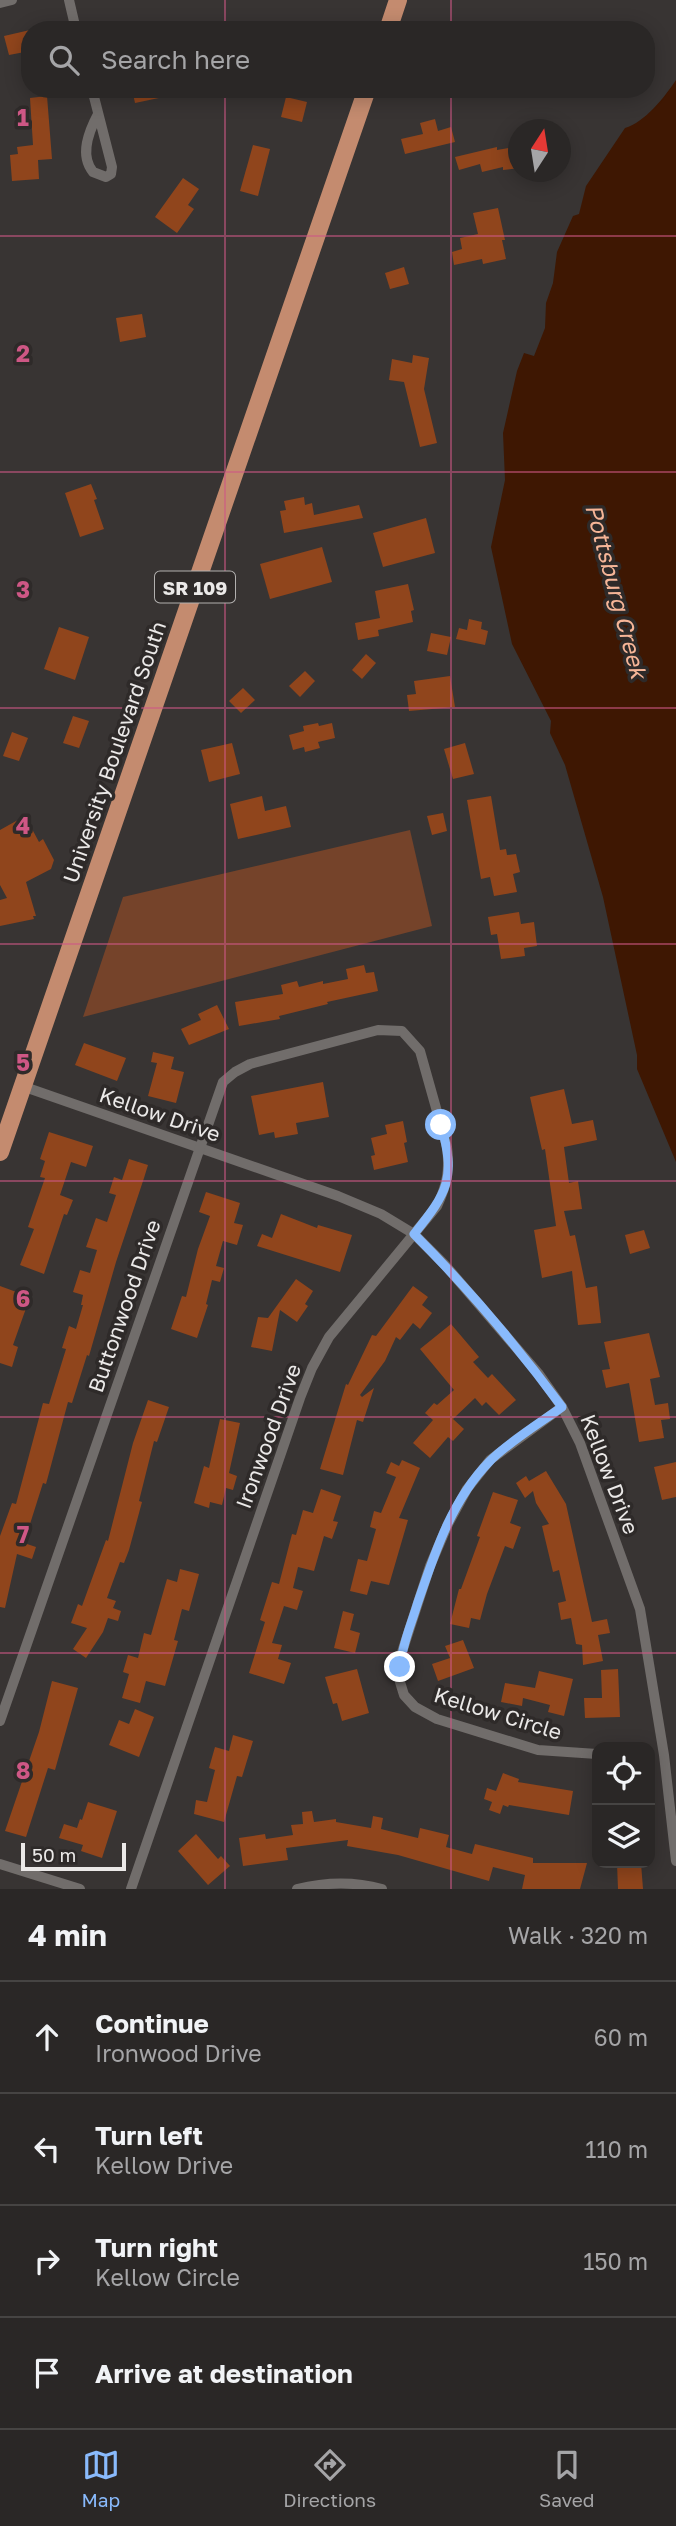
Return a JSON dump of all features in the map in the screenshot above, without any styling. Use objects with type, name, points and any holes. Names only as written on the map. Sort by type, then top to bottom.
[{"type":"main road","points":[[391,21],[398,0]]},
{"type":"main road","name":"University Boulevard South","points":[[0,1152],[364,98]]},
{"type":"street","points":[[0,3],[12,0]]},
{"type":"street","points":[[69,0],[74,21]]},
{"type":"street","points":[[94,98],[112,167],[111,174],[106,177],[93,172],[86,159],[89,131],[98,114]]},
{"type":"street","name":"Buttonwood Drive","points":[[0,1721],[223,1082],[250,1064],[378,1030],[402,1031]]},
{"type":"street","name":"Ironwood Drive","points":[[131,1889],[312,1368],[329,1338],[437,1206],[447,1185],[447,1147],[420,1051],[402,1031]]},
{"type":"street","name":"Kellow Drive","points":[[22,1086],[338,1196],[381,1214],[414,1234],[445,1265],[538,1373],[562,1407],[580,1443],[640,1609],[664,1755],[676,1861]]},
{"type":"street","name":"Kellow Circle","points":[[562,1407],[490,1460],[467,1489],[430,1566],[402,1652],[400,1682],[404,1695],[415,1707],[437,1719],[538,1749],[592,1754]]},
{"type":"street","points":[[655,1755],[664,1755]]},
{"type":"street","points":[[0,1864],[80,1889]]},
{"type":"street","points":[[297,1889],[347,1882],[382,1889]]},
{"type":"shaded area","points":[[410,830],[432,926],[83,1017],[123,897]]},
{"type":"water","name":"Pottsburg Creek","points":[[676,80],[676,1162],[637,1069],[637,1055],[603,897],[565,765],[550,733],[551,721],[512,644],[491,547],[505,480],[503,433],[517,371],[524,353],[534,356],[545,328],[546,303],[553,283],[557,252],[573,216],[579,214],[586,186],[625,128],[647,115]]},
{"type":"building","points":[[21,32],[21,53],[9,55],[4,36]]},
{"type":"building","points":[[30,98],[47,98],[52,159],[38,160],[39,179],[12,181],[10,155],[18,154],[17,147],[33,145]]},
{"type":"building","points":[[134,98],[159,98],[135,103]]},
{"type":"building","points":[[286,98],[307,102],[302,122],[281,117]]},
{"type":"building","points":[[435,119],[438,131],[451,127],[455,142],[405,154],[401,139],[423,134],[420,123]]},
{"type":"building","points":[[253,145],[270,149],[258,196],[240,191]]},
{"type":"building","points":[[497,147],[497,150],[508,148],[508,169],[503,170],[503,167],[482,172],[480,164],[459,170],[455,157]]},
{"type":"building","points":[[183,178],[199,189],[188,205],[194,209],[177,233],[155,217]]},
{"type":"building","points":[[498,208],[506,259],[483,264],[482,259],[454,265],[452,252],[462,249],[460,238],[478,234],[473,213]]},
{"type":"building","points":[[404,267],[409,284],[390,289],[385,273]]},
{"type":"building","points":[[142,314],[146,337],[120,342],[116,318]]},
{"type":"building","points":[[413,355],[429,358],[424,389],[437,443],[420,447],[404,382],[389,380],[392,359],[412,363]]},
{"type":"building","points":[[91,484],[104,529],[80,537],[65,493]]},
{"type":"building","points":[[304,497],[305,505],[312,503],[314,515],[359,505],[363,518],[284,533],[280,511],[286,510],[284,501]]},
{"type":"building","points":[[426,518],[435,553],[383,567],[373,533]]},
{"type":"building","points":[[322,547],[332,582],[270,599],[260,564]]},
{"type":"building","points":[[408,584],[414,610],[411,611],[413,622],[378,630],[379,636],[358,640],[355,623],[380,618],[375,591]]},
{"type":"building","points":[[469,619],[482,622],[481,629],[488,631],[485,645],[456,639],[459,628],[467,630]]},
{"type":"building","points":[[59,627],[89,637],[75,680],[44,669]]},
{"type":"building","points":[[431,633],[451,637],[447,655],[427,651]]},
{"type":"building","points":[[366,654],[376,663],[362,679],[352,670]]},
{"type":"building","points":[[305,671],[315,681],[300,697],[289,686]]},
{"type":"building","points":[[450,676],[455,707],[409,711],[407,695],[416,694],[414,681]]},
{"type":"building","points":[[243,688],[255,700],[241,713],[229,701]]},
{"type":"building","points":[[73,716],[89,721],[79,748],[63,743]]},
{"type":"building","points":[[318,723],[319,726],[332,723],[335,738],[318,742],[320,748],[305,752],[304,747],[293,750],[289,735],[304,731],[303,726]]},
{"type":"building","points":[[12,732],[28,738],[19,761],[3,756]]},
{"type":"building","points":[[232,743],[240,774],[209,782],[201,750]]},
{"type":"building","points":[[465,743],[474,774],[453,779],[444,749]]},
{"type":"building","points":[[262,796],[265,811],[286,806],[291,827],[238,839],[230,804]]},
{"type":"building","points":[[491,796],[500,850],[506,849],[507,855],[516,854],[520,872],[513,874],[517,892],[494,896],[490,877],[481,879],[467,800]]},
{"type":"building","points":[[443,813],[447,831],[432,835],[427,816]]},
{"type":"building","points":[[25,816],[39,842],[43,839],[54,860],[51,869],[26,882],[36,916],[33,916],[34,919],[0,926],[0,900],[7,898],[0,885],[0,830]]},
{"type":"building","points":[[519,912],[521,924],[534,922],[537,946],[524,948],[525,956],[501,959],[497,934],[491,935],[488,917]]},
{"type":"building","points":[[364,965],[366,973],[374,972],[378,991],[327,1002],[328,1004],[279,1016],[280,1019],[239,1026],[235,1002],[283,994],[281,985],[297,981],[299,987],[348,979],[346,969]]},
{"type":"building","points":[[217,1005],[229,1029],[189,1045],[181,1029],[201,1020],[198,1014]]},
{"type":"building","points":[[84,1043],[126,1058],[117,1081],[75,1065]]},
{"type":"building","points":[[153,1052],[174,1057],[171,1069],[184,1072],[176,1103],[148,1096],[157,1063],[151,1062]]},
{"type":"building","points":[[323,1082],[329,1117],[296,1123],[298,1134],[275,1138],[274,1132],[259,1135],[251,1096]]},
{"type":"building","points":[[564,1089],[572,1124],[593,1120],[597,1140],[564,1147],[569,1183],[578,1181],[582,1209],[564,1211],[570,1236],[575,1235],[586,1288],[597,1286],[601,1323],[578,1325],[572,1271],[542,1278],[534,1230],[556,1226],[545,1149],[542,1150],[530,1097]]},
{"type":"building","points":[[403,1121],[408,1162],[374,1170],[371,1156],[375,1155],[371,1138],[387,1134],[385,1125]]},
{"type":"building","points":[[49,1132],[93,1146],[86,1167],[71,1162],[60,1195],[73,1200],[67,1215],[64,1214],[44,1274],[20,1265],[34,1229],[28,1227],[45,1178],[40,1177],[45,1161],[40,1159]]},
{"type":"building","points":[[129,1159],[148,1165],[89,1356],[87,1355],[72,1403],[68,1402],[46,1484],[43,1483],[24,1543],[36,1547],[32,1559],[17,1554],[5,1608],[0,1607],[0,1536],[12,1503],[16,1504],[43,1403],[49,1404],[66,1349],[62,1348],[69,1326],[76,1329],[83,1295],[73,1292],[80,1270],[90,1273],[97,1250],[86,1247],[96,1218],[107,1222],[116,1195],[109,1193],[114,1177],[122,1180]]},
{"type":"building","points":[[206,1192],[240,1203],[234,1223],[243,1225],[237,1245],[223,1241],[216,1266],[224,1268],[220,1282],[212,1280],[206,1304],[208,1305],[197,1338],[171,1329],[182,1296],[186,1297],[198,1249],[210,1216],[199,1212]]},
{"type":"building","points":[[281,1214],[317,1228],[318,1225],[352,1235],[340,1272],[257,1246],[262,1234],[272,1238]]},
{"type":"building","points":[[644,1230],[650,1248],[630,1254],[625,1235]]},
{"type":"building","points":[[296,1279],[313,1291],[305,1304],[308,1306],[297,1322],[280,1310],[272,1351],[251,1347],[258,1317],[268,1318]]},
{"type":"building","points":[[0,1286],[30,1297],[13,1345],[18,1347],[12,1367],[0,1363]]},
{"type":"building","points":[[413,1286],[428,1297],[422,1305],[432,1313],[420,1329],[413,1323],[400,1340],[396,1337],[385,1361],[360,1395],[362,1397],[374,1388],[363,1422],[357,1420],[343,1475],[320,1469],[346,1384],[348,1385],[372,1335],[376,1336]]},
{"type":"building","points":[[451,1324],[479,1357],[473,1362],[488,1378],[492,1374],[516,1400],[499,1415],[486,1402],[482,1406],[475,1398],[453,1419],[464,1429],[453,1441],[448,1437],[430,1458],[413,1443],[433,1420],[425,1413],[434,1403],[437,1405],[454,1390],[420,1349]]},
{"type":"building","points":[[649,1333],[660,1377],[650,1379],[655,1405],[668,1403],[670,1419],[661,1420],[664,1438],[639,1442],[629,1383],[606,1388],[602,1370],[610,1369],[604,1342]]},
{"type":"building","points":[[148,1400],[169,1407],[157,1442],[154,1441],[129,1550],[124,1563],[120,1562],[107,1598],[116,1601],[113,1608],[121,1611],[118,1621],[108,1618],[103,1632],[86,1658],[73,1649],[87,1628],[71,1623],[78,1604],[82,1606],[106,1540],[108,1541],[133,1443]]},
{"type":"building","points":[[220,1419],[240,1423],[229,1473],[237,1476],[233,1490],[226,1488],[222,1505],[210,1502],[209,1508],[194,1503],[204,1466],[209,1468]]},
{"type":"building","points":[[402,1460],[420,1468],[399,1518],[408,1520],[389,1585],[371,1581],[367,1595],[350,1591],[358,1559],[367,1561],[376,1529],[370,1527],[374,1511],[381,1513],[396,1477],[386,1473],[391,1462],[399,1466]]},
{"type":"building","points":[[676,1462],[676,1497],[662,1500],[654,1467]]},
{"type":"building","points":[[546,1471],[566,1504],[592,1622],[607,1619],[610,1633],[598,1635],[603,1661],[583,1665],[582,1645],[576,1644],[571,1618],[561,1620],[558,1603],[566,1601],[559,1570],[553,1572],[542,1526],[549,1524],[536,1503],[533,1491],[525,1498],[516,1483],[526,1476],[529,1481]]},
{"type":"building","points":[[321,1489],[341,1496],[333,1521],[338,1522],[332,1539],[324,1536],[314,1571],[298,1567],[293,1588],[303,1591],[297,1610],[284,1606],[272,1643],[282,1645],[278,1659],[291,1663],[284,1684],[249,1673],[265,1622],[260,1620],[272,1582],[279,1584],[292,1534],[296,1535],[303,1510],[313,1513]]},
{"type":"building","points":[[493,1492],[518,1500],[510,1523],[521,1527],[513,1549],[505,1546],[480,1620],[471,1618],[469,1628],[450,1624],[459,1589],[480,1537],[477,1536]]},
{"type":"building","points":[[180,1569],[199,1574],[189,1611],[182,1609],[174,1640],[178,1641],[165,1686],[146,1681],[140,1703],[122,1698],[129,1674],[123,1672],[128,1655],[138,1658],[144,1633],[151,1635],[167,1579],[177,1582]]},
{"type":"building","points":[[343,1611],[354,1614],[350,1630],[360,1633],[355,1653],[334,1648]]},
{"type":"building","points":[[463,1640],[474,1668],[438,1681],[432,1664],[450,1658],[445,1646]]},
{"type":"building","points":[[357,1669],[369,1713],[342,1721],[337,1703],[333,1704],[325,1677]]},
{"type":"building","points":[[618,1669],[620,1717],[585,1718],[584,1698],[602,1698],[601,1670]]},
{"type":"building","points":[[539,1671],[573,1679],[564,1716],[548,1712],[550,1705],[523,1698],[522,1706],[501,1702],[505,1683],[535,1688]]},
{"type":"building","points":[[52,1681],[78,1688],[55,1770],[48,1768],[26,1837],[5,1831],[39,1732]]},
{"type":"building","points":[[135,1709],[154,1717],[139,1757],[109,1745],[119,1720],[129,1724]]},
{"type":"building","points":[[233,1735],[253,1741],[242,1777],[237,1776],[224,1822],[194,1814],[196,1800],[207,1802],[215,1770],[209,1768],[215,1747],[229,1751]]},
{"type":"building","points":[[503,1773],[519,1779],[518,1782],[573,1791],[569,1815],[509,1805],[503,1805],[500,1814],[489,1810],[492,1802],[484,1799],[487,1788],[496,1791]]},
{"type":"building","points":[[88,1802],[117,1811],[102,1858],[81,1851],[83,1845],[59,1838],[64,1824],[77,1828]]},
{"type":"building","points":[[312,1811],[314,1822],[336,1819],[336,1822],[371,1828],[373,1816],[383,1818],[381,1829],[393,1832],[418,1838],[420,1828],[449,1835],[446,1847],[472,1854],[475,1844],[533,1858],[533,1863],[587,1863],[580,1889],[522,1889],[525,1875],[493,1867],[489,1881],[398,1855],[347,1846],[348,1840],[286,1848],[288,1860],[243,1866],[239,1838],[265,1834],[266,1839],[293,1835],[291,1825],[303,1824],[302,1812]]},
{"type":"building","points":[[196,1834],[218,1859],[221,1856],[230,1866],[208,1885],[178,1851]]},
{"type":"building","points":[[617,1868],[641,1868],[643,1889],[618,1889]]},
{"type":"route","points":[[400,1667],[402,1652],[430,1566],[467,1489],[490,1460],[562,1407],[538,1373],[445,1265],[414,1234],[437,1206],[447,1185],[449,1164],[441,1125]]}]
